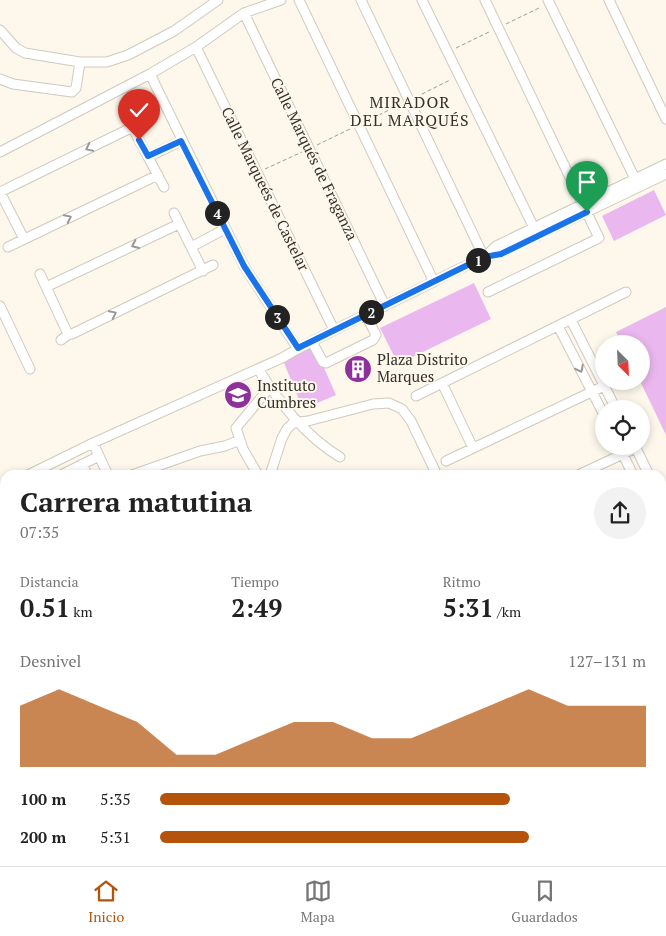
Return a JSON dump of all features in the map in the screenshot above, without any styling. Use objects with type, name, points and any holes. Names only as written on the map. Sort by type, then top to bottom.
[{"type":"street","points":[[0,30],[16,48],[25,52],[80,62],[106,62],[128,56],[174,31],[218,0]]},
{"type":"street","points":[[0,152],[150,74],[196,47],[244,13],[281,0]]},
{"type":"street","points":[[299,0],[434,282]]},
{"type":"street","points":[[361,0],[484,257]]},
{"type":"street","points":[[422,0],[536,232]]},
{"type":"street","points":[[485,0],[600,238],[488,292]]},
{"type":"street","points":[[548,0],[637,183]]},
{"type":"street","points":[[609,0],[666,119]]},
{"type":"street","name":"Calle Marqués de Fraganza","points":[[244,13],[385,306]]},
{"type":"street","name":"Calle Marqueés de Castelar","points":[[196,47],[334,330]]},
{"type":"street","points":[[0,79],[13,84],[72,92],[76,88],[80,62]]},
{"type":"street","points":[[150,74],[225,229],[259,291],[298,348]]},
{"type":"street","points":[[24,239],[0,192],[143,122]]},
{"type":"street","points":[[132,127],[164,186]]},
{"type":"street","points":[[148,156],[181,141]]},
{"type":"street","points":[[38,470],[93,443],[282,358],[334,330],[484,257],[501,254],[536,232],[637,183],[666,164]]},
{"type":"street","points":[[637,183],[666,174]]},
{"type":"street","points":[[8,247],[158,175]]},
{"type":"street","points":[[174,213],[202,271]]},
{"type":"street","points":[[46,287],[179,224]]},
{"type":"street","points":[[191,247],[225,229]]},
{"type":"street","points":[[61,340],[69,334],[213,266]]},
{"type":"street","points":[[40,274],[66,332],[69,334]]},
{"type":"street","points":[[416,396],[626,292]]},
{"type":"street","points":[[0,306],[30,369]]},
{"type":"street","points":[[312,342],[323,362],[326,363],[373,340],[376,335],[366,315]]},
{"type":"street","points":[[572,320],[595,367]]},
{"type":"street","points":[[558,326],[596,400]]},
{"type":"street","points":[[258,369],[297,422],[318,443],[340,457]]},
{"type":"street","points":[[442,383],[473,448]]},
{"type":"street","points":[[255,470],[236,428],[270,387]]},
{"type":"street","points":[[446,461],[596,390]]},
{"type":"street","points":[[272,470],[287,429],[293,423],[308,421],[373,404],[389,403],[402,409],[411,422],[435,470]]},
{"type":"street","points":[[146,470],[200,451],[225,446],[240,440]]},
{"type":"street","points":[[93,443],[106,470]]},
{"type":"street","points":[[587,470],[612,455]]},
{"type":"street","points":[[623,455],[631,470]]},
{"type":"street","points":[[639,455],[646,470]]},
{"type":"street","points":[[71,470],[100,456]]},
{"type":"street","points":[[82,464],[85,470]]},
{"type":"shaded area","points":[[654,190],[666,215],[614,241],[602,216]]},
{"type":"shaded area","points":[[474,283],[491,319],[398,364],[380,328]]},
{"type":"shaded area","points":[[666,307],[666,435],[644,390],[650,390],[650,335],[617,335],[616,332]]},
{"type":"shaded area","points":[[314,345],[336,395],[303,409],[282,358]]},
{"type":"place","name":"Plaza Distrito Marques","points":[[358,369]]},
{"type":"place","name":"Instituto Cumbres","points":[[238,395]]},
{"type":"district","name":"MIRADOR DEL MARQUÉS","points":[[410,111]]},
{"type":"route","points":[[139,140],[148,156],[181,141],[244,266],[298,348],[484,257],[501,254],[587,212]]}]
